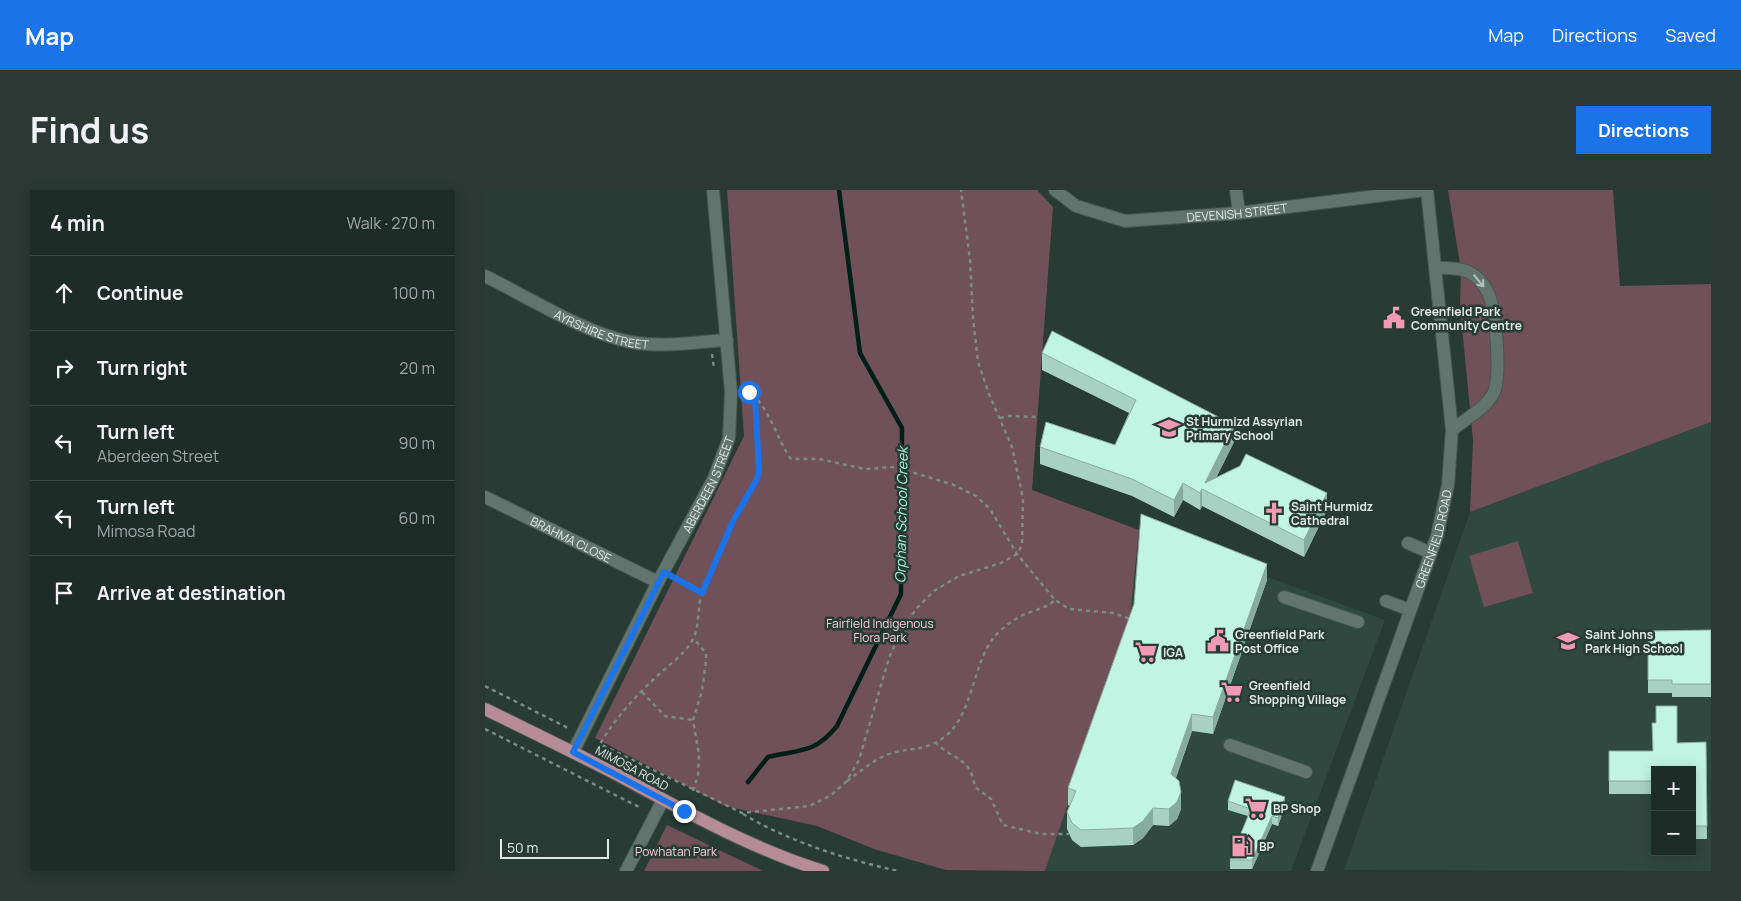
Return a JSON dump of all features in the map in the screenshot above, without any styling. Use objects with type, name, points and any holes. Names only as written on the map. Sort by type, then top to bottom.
[{"type":"main road","name":"MIMOSA ROAD","points":[[485,709],[573,752],[663,800],[770,852],[823,871]]},
{"type":"street","name":"ABERDEEN STREET","points":[[573,752],[661,577],[714,478],[729,438],[731,392],[713,190]]},
{"type":"street","name":"DEVENISH STREET","points":[[1055,190],[1076,206],[1125,221],[1239,212],[1426,190]]},
{"type":"street","points":[[1237,190],[1239,212]]},
{"type":"street","name":"GREENFIELD ROAD","points":[[1317,871],[1444,512],[1451,459],[1452,430],[1426,190]]},
{"type":"street","points":[[1435,268],[1471,273],[1481,282],[1491,301],[1499,376],[1494,392],[1483,408],[1471,414],[1452,430]]},
{"type":"street","name":"AYRSHIRE STREET","points":[[485,276],[601,334],[632,342],[665,345],[727,340]]},
{"type":"street","name":"BRAHMA CLOSE","points":[[485,496],[661,577]]},
{"type":"street","points":[[1408,543],[1431,553]]},
{"type":"street","points":[[1285,597],[1358,622]]},
{"type":"street","points":[[1387,600],[1410,610]]},
{"type":"street","points":[[1230,745],[1306,772]]},
{"type":"street","points":[[626,871],[663,800]]},
{"type":"path","points":[[846,782],[859,760],[867,737],[889,658],[901,630],[916,609],[934,591],[959,576],[1001,562],[1017,554],[1022,545],[1023,499],[1012,447],[978,362],[973,318],[970,260],[961,190]]},
{"type":"path","points":[[745,391],[755,397],[769,416],[774,431],[791,459],[819,459],[865,469],[895,466],[910,469],[954,484],[976,496],[990,509],[1017,554],[1055,600],[1069,609],[1113,613],[1134,621]]},
{"type":"path","points":[[755,397],[759,471],[757,479],[733,521],[702,593],[698,604],[693,639],[614,722],[600,744],[798,841],[856,861],[898,871]]},
{"type":"path","points":[[1000,418],[1009,416],[1037,417]]},
{"type":"path","points":[[661,577],[702,593]]},
{"type":"path","points":[[741,814],[809,806],[830,796],[867,765],[895,752],[923,749],[944,738],[965,707],[985,651],[995,637],[1026,614],[1047,607],[1055,600]]},
{"type":"path","points":[[693,639],[706,653],[702,691],[693,720],[699,755],[698,775],[693,791]]},
{"type":"path","points":[[485,686],[568,728]]},
{"type":"path","points":[[642,692],[665,716],[693,720]]},
{"type":"path","points":[[485,729],[639,807]]},
{"type":"path","points":[[935,742],[950,756],[962,759],[973,773],[975,787],[991,798],[1003,825],[1041,834],[1069,834]]},
{"type":"shaded area","name":"Saint Johns Park High School","points":[[1711,422],[1711,871],[1344,870],[1470,512]]},
{"type":"shaded area","name":"Greenfield Shopping Village","points":[[1139,530],[1385,620],[1291,871],[1045,871],[1129,626]]},
{"type":"green space","name":"Fairfield Indigenous Flora Park","points":[[727,190],[1037,190],[1053,207],[1032,490],[1139,530],[1129,626],[1045,871],[946,870],[874,849],[817,826],[725,806],[595,738],[744,436]]},
{"type":"green space","points":[[1448,190],[1613,190],[1620,286],[1711,284],[1711,422],[1470,512],[1473,440],[1460,307],[1461,270]]},
{"type":"green space","points":[[1518,541],[1533,593],[1484,607],[1469,556]]},
{"type":"green space","name":"Powhatan Park","points":[[667,825],[763,871],[644,871]]},
{"type":"building","points":[[1052,331],[1234,425],[1205,483],[1240,466],[1246,454],[1327,493],[1304,540],[1202,489],[1200,493],[1183,483],[1174,500],[1132,479],[1040,447],[1046,422],[1115,445],[1136,400],[1042,353]]},
{"type":"building","name":"Greenfield Shopping Village","points":[[1141,514],[1267,564],[1213,717],[1192,714],[1171,774],[1179,781],[1181,792],[1177,802],[1169,809],[1153,808],[1143,821],[1133,828],[1081,830],[1072,823],[1067,812],[1076,791],[1068,788],[1134,604]]},
{"type":"building","points":[[1711,630],[1711,684],[1672,684],[1672,680],[1648,680],[1648,631]]},
{"type":"building","points":[[1656,706],[1677,706],[1677,743],[1706,742],[1707,826],[1696,826],[1696,766],[1651,766],[1651,781],[1609,781],[1609,751],[1653,751],[1652,723],[1656,723]]},
{"type":"building","points":[[1235,780],[1285,797],[1278,818],[1272,816],[1252,860],[1230,860],[1251,809],[1228,801]]},
{"type":"waterway","name":"Orphan School Creek","points":[[748,782],[768,757],[814,746],[821,742],[837,726],[901,594],[902,428],[860,353],[839,190]]},
{"type":"place","name":"Greenfield Park Community Centre","points":[[1394,318]]},
{"type":"place","name":"St Hurmizd Assyrian Primary School","points":[[1169,428]]},
{"type":"place","name":"Saint Hurmidz Cathedral","points":[[1274,513]]},
{"type":"place","name":"Greenfield Park Post Office","points":[[1218,641]]},
{"type":"place","name":"Saint Johns Park High School","points":[[1568,641]]},
{"type":"place","name":"IGA","points":[[1146,652]]},
{"type":"place","name":"Greenfield Shopping Village","points":[[1232,692]]},
{"type":"place","name":"BP Shop","points":[[1256,808]]},
{"type":"place","name":"BP","points":[[1242,846]]},
{"type":"route","points":[[684,811],[573,752],[664,572],[702,593],[733,521],[757,479],[759,471],[758,423],[755,397],[749,392]]}]
